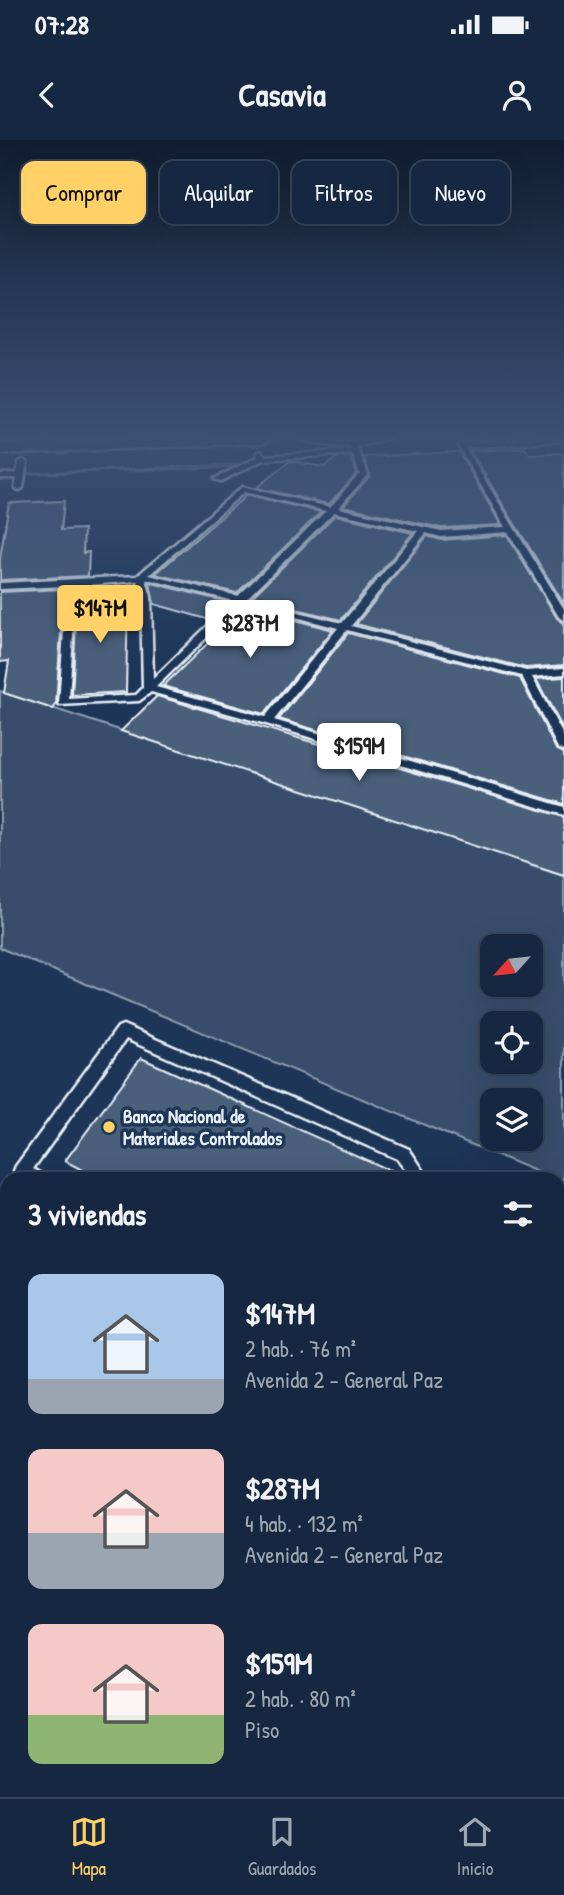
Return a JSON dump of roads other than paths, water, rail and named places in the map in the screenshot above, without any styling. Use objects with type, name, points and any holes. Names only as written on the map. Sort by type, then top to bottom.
[{"type":"lane","points":[[141,577],[212,515]]},
{"type":"lane","points":[[72,584],[63,703],[139,698],[327,515]]},
{"type":"lane","points":[[361,515],[441,534],[511,529]]},
{"type":"lane","points":[[503,515],[564,617]]},
{"type":"lane","points":[[267,721],[424,530]]},
{"type":"lane","points":[[141,577],[146,597],[148,688]]},
{"type":"lane","points":[[0,586],[72,584],[141,577],[168,580],[526,674],[564,671]]},
{"type":"lane","points":[[526,674],[564,748]]},
{"type":"lane","points":[[148,688],[564,811]]},
{"type":"lane","points":[[24,1172],[123,1031],[403,1154],[415,1172]]},
{"type":"place","name":"Banco Nacional de Materiales Controlados","points":[[109,1127]]}]
